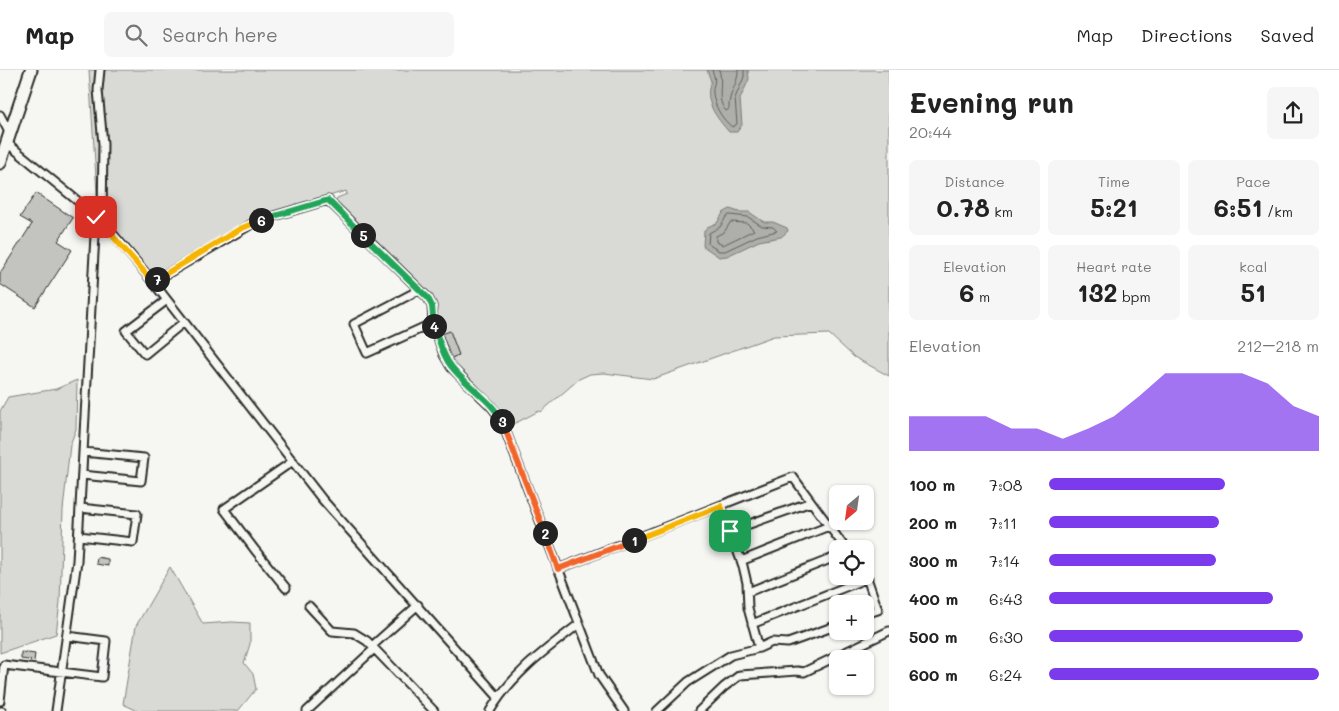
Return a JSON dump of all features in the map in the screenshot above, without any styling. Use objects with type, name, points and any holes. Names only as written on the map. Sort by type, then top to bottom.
[{"type":"main road","points":[[0,163],[31,70]]},
{"type":"street","points":[[56,711],[77,561],[103,144],[98,90],[100,70]]},
{"type":"street","points":[[0,116],[8,138],[99,219],[153,282],[322,499],[498,697]]},
{"type":"street","points":[[153,282],[257,221],[328,200],[428,298],[432,306],[433,323],[444,355],[452,367],[501,418],[598,675],[624,711]]},
{"type":"street","points":[[419,290],[354,324],[367,353],[433,323]]},
{"type":"street","points":[[167,300],[126,331],[145,354],[184,322]]},
{"type":"street","points":[[82,475],[141,481],[144,458],[83,452]]},
{"type":"street","points":[[286,588],[254,550],[224,509],[293,461]]},
{"type":"street","points":[[558,569],[793,477],[829,526],[741,561]]},
{"type":"street","points":[[730,531],[811,502]]},
{"type":"street","points":[[721,506],[741,561],[748,592],[748,608],[759,648]]},
{"type":"street","points":[[78,536],[133,542],[137,514],[80,508]]},
{"type":"street","points":[[748,592],[829,560]]},
{"type":"street","points":[[752,624],[845,585]]},
{"type":"street","points":[[874,599],[878,610],[874,611]]},
{"type":"street","points":[[307,711],[418,605]]},
{"type":"street","points":[[309,606],[332,631],[354,633],[373,648],[434,711]]},
{"type":"street","points":[[490,711],[498,697],[522,669],[579,624]]},
{"type":"street","points":[[657,711],[688,682],[731,655],[759,648],[772,642],[788,643],[829,628]]},
{"type":"street","points":[[699,711],[724,687],[740,675],[804,672],[889,632]]},
{"type":"street","points":[[0,701],[4,665],[102,677],[106,641],[67,636]]},
{"type":"shaded area","points":[[89,70],[889,70],[889,376],[854,357],[829,334],[774,336],[653,379],[604,373],[590,374],[579,379],[541,412],[539,411],[508,427],[462,378],[445,350],[433,299],[335,203],[337,198],[347,194],[346,191],[250,219],[157,276],[151,275],[107,224],[98,209]]},
{"type":"shaded area","points":[[77,380],[76,429],[70,445],[63,510],[60,602],[56,634],[0,653],[0,411],[8,397],[56,389]]},
{"type":"shaded area","points":[[170,567],[203,624],[250,623],[250,644],[244,663],[253,674],[256,689],[238,711],[138,711],[123,704],[136,626]]},
{"type":"water","points":[[707,70],[748,70],[749,79],[740,99],[742,125],[737,132],[729,132],[712,108],[709,95],[711,81]]},
{"type":"water","points":[[730,209],[739,212],[749,212],[764,222],[773,222],[787,228],[788,231],[781,237],[759,241],[727,256],[719,257],[703,246],[704,231],[707,227],[717,223],[723,213]]},
{"type":"building","points":[[36,193],[73,218],[58,241],[72,250],[35,307],[0,284],[0,273],[32,224],[20,217]]},
{"type":"building","points":[[450,331],[459,355],[451,358],[442,334]]},
{"type":"building","points":[[97,557],[108,559],[108,566],[96,564]]},
{"type":"building","points":[[21,652],[35,654],[34,661],[21,659]]},
{"type":"route","points":[[96,217],[102,221],[153,282],[240,229],[257,221],[328,200],[428,298],[432,306],[433,323],[444,355],[452,367],[501,418],[558,569],[721,506],[730,531]]}]
